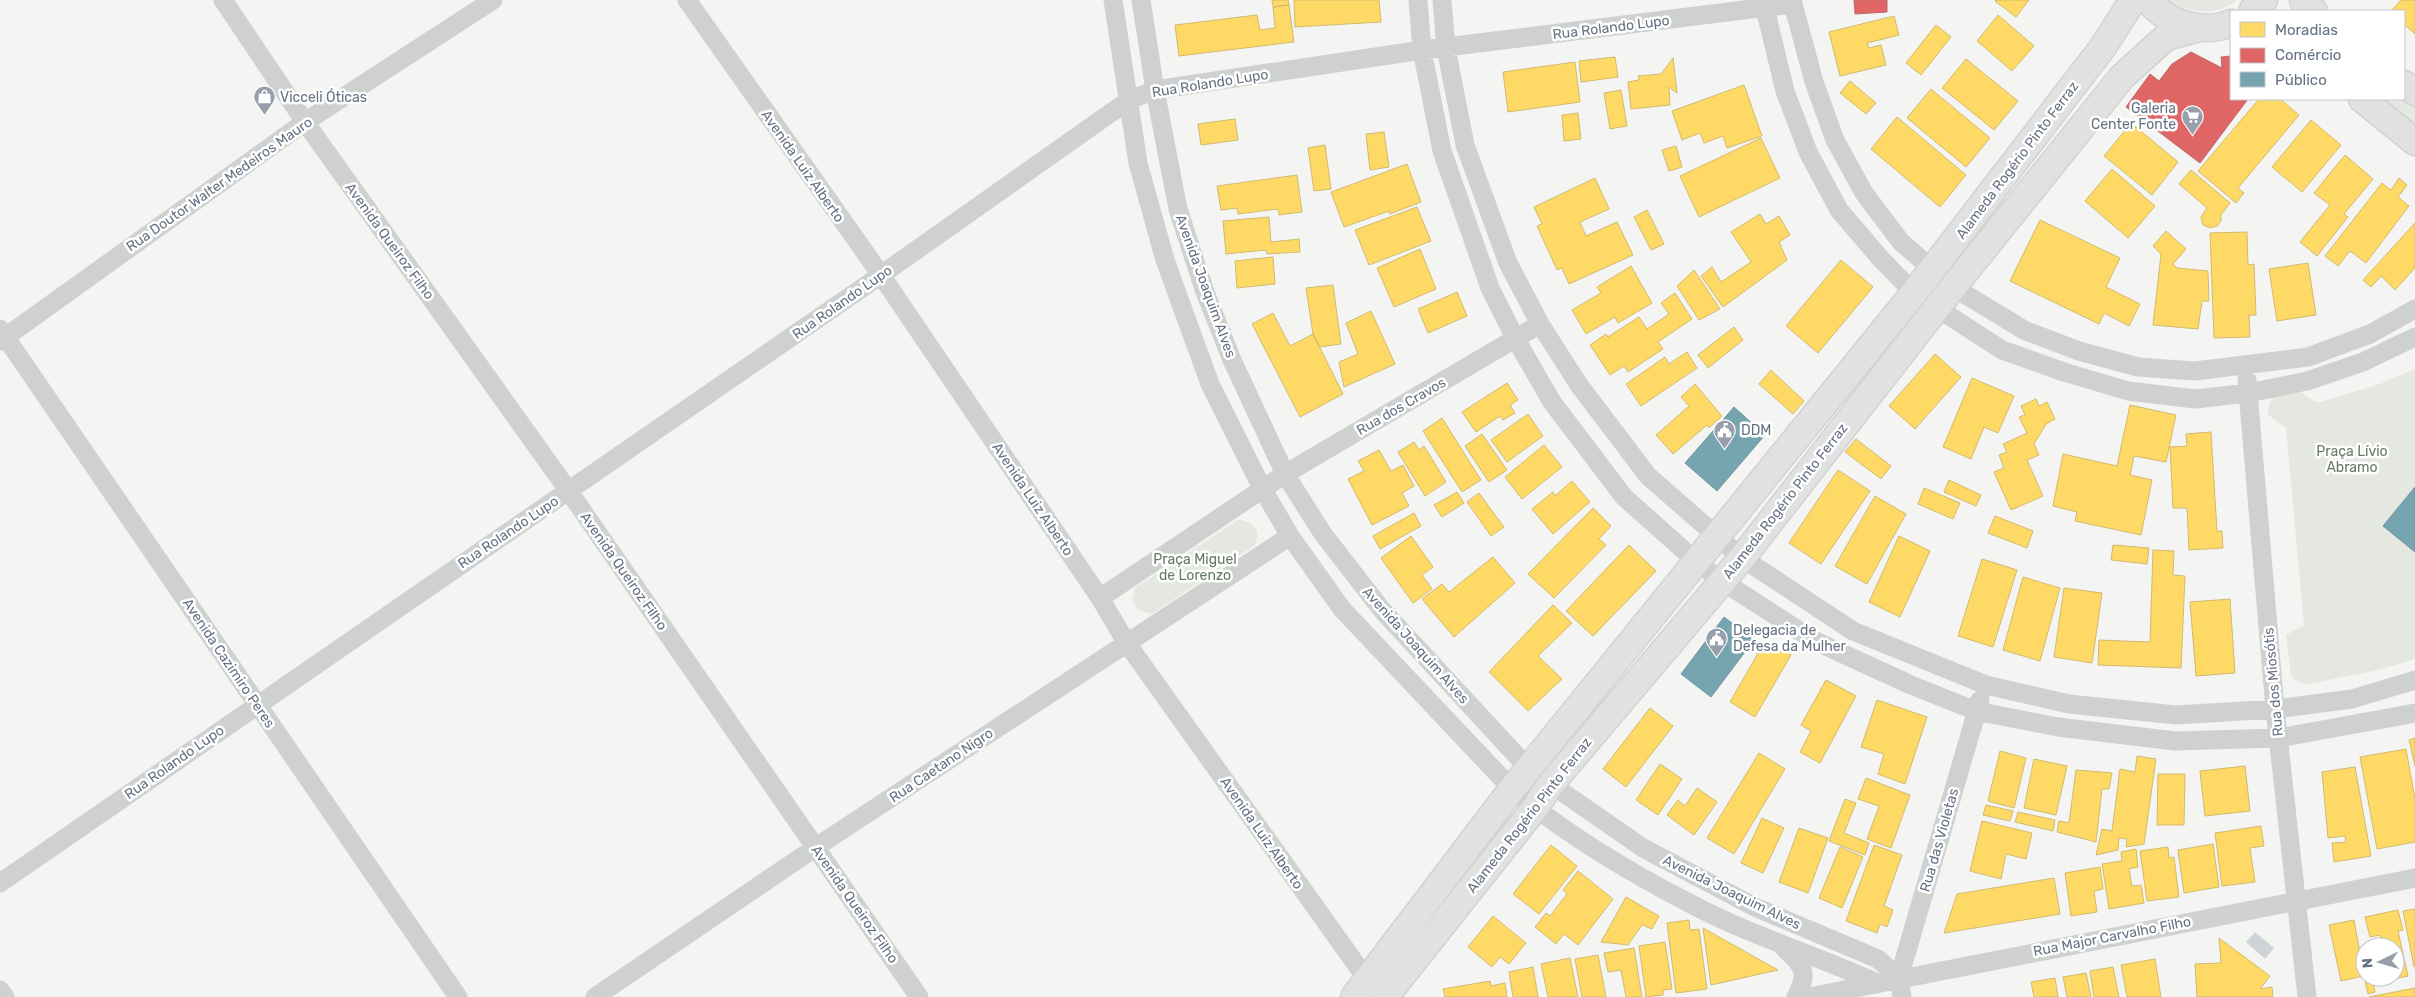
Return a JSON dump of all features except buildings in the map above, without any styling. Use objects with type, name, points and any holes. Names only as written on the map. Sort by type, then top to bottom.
[{"type":"street","name":"Avenida Queiroz Filho","points":[[223,0],[305,122],[568,490],[919,997]]},
{"type":"street","name":"Rua Doutor Walter Medeiros Mauro","points":[[2,335],[305,122],[493,0]]},
{"type":"street","name":"Avenida Luiz Alberto","points":[[687,0],[881,275],[1100,598],[1126,642],[1372,993]]},
{"type":"street","name":"Avenida Joaquim Alves","points":[[1113,0],[1138,163],[1166,260],[1210,384],[1262,488],[1290,536],[1342,609],[1512,789],[1535,808],[1612,858],[1692,905],[1877,983]]},
{"type":"street","name":"Avenida Joaquim Alves","points":[[1141,0],[1155,90],[1178,208],[1205,292],[1232,360],[1285,474],[1323,534],[1382,610],[1529,768],[1550,785],[1643,848],[1755,907],[1878,959],[1899,978]]},
{"type":"street","points":[[1418,0],[1422,50],[1442,151],[1490,288],[1515,338],[1552,402],[1624,497],[1697,562],[1722,581],[1815,641],[1911,684],[1976,710],[2058,727],[2175,742],[2278,738],[2415,712]]},
{"type":"street","points":[[1442,0],[1446,48],[1465,145],[1508,263],[1540,324],[1579,385],[1648,476],[1742,558],[1853,631],[1986,685],[2070,704],[2176,715],[2275,709],[2352,699],[2415,680]]},
{"type":"street","name":"Alameda Rogério Pinto Ferraz","points":[[1372,993],[1512,789],[1933,269],[2103,47],[2133,0]]},
{"type":"street","points":[[2148,0],[2154,8],[2176,22],[2200,28],[2230,24]]},
{"type":"street","points":[[2253,10],[2264,0]]},
{"type":"street","points":[[2303,0],[2313,10]]},
{"type":"street","name":"Rua Rolando Lupo","points":[[0,883],[881,275],[1129,100],[1155,90],[1422,50],[1763,4],[1792,2]]},
{"type":"street","points":[[1792,2],[1814,82],[1835,140],[1864,193],[1901,242],[1953,287],[2024,330],[2079,351],[2138,367],[2195,371],[2308,357],[2370,334],[2415,309]]},
{"type":"street","points":[[1763,4],[1785,91],[1813,161],[1839,210],[1914,293],[2002,350],[2064,372],[2128,391],[2195,399],[2248,393],[2307,380],[2353,365],[2415,337]]},
{"type":"street","name":"Alameda Rogério Pinto Ferraz","points":[[1372,993],[1535,808],[1550,785],[1742,558],[1953,287],[2122,77],[2166,37],[2200,28]]},
{"type":"street","points":[[2363,100],[2415,142]]},
{"type":"street","name":"Rua dos Cravos","points":[[1262,488],[1540,324]]},
{"type":"street","name":"Avenida Cazimiro Peres","points":[[2,335],[458,997]]},
{"type":"street","name":"Rua dos Miosótis","points":[[2246,366],[2275,709],[2307,997]]},
{"type":"street","points":[[1100,598],[1262,488]]},
{"type":"street","name":"Rua Caetano Nigro","points":[[595,997],[816,847],[1290,536]]},
{"type":"street","name":"Rua das Violetas","points":[[1902,997],[1899,978],[1976,710],[1986,685]]},
{"type":"street","name":"Rua Major Carvalho Filho","points":[[1809,997],[2415,878]]},
{"type":"street","name":"Avenida Joaquim Alves","points":[[1780,943],[1800,962],[1804,982],[1796,997]]},
{"type":"street","points":[[0,990],[5,997]]},
{"type":"green space","points":[[2167,0],[2237,0],[2220,9],[2202,11],[2184,8]]},
{"type":"green space","points":[[2405,99],[2415,103],[2415,128],[2379,100]]},
{"type":"green space","name":"Praça Lívio Abramo","points":[[2415,369],[2415,659],[2379,670],[2309,684],[2298,682],[2291,676],[2286,635],[2304,625],[2286,428],[2268,415],[2270,402],[2272,398],[2279,394],[2297,390],[2314,401],[2320,402],[2380,384]]},
{"type":"green space","name":"Praça Miguel de Lorenzo","points":[[1238,520],[1248,522],[1255,527],[1257,540],[1255,545],[1152,614],[1138,610],[1132,600],[1135,588]]},
{"type":"shaded area","points":[[2255,932],[2274,948],[2265,959],[2246,942]]},
{"type":"place","name":"Vicceli Óticas","points":[[264,116]]},
{"type":"place","name":"Galeria Center Fonte","points":[[2192,135]]},
{"type":"place","name":"DDM","points":[[1725,449]]},
{"type":"place","name":"Delegacia de Defesa da Mulher","points":[[1717,657]]}]
